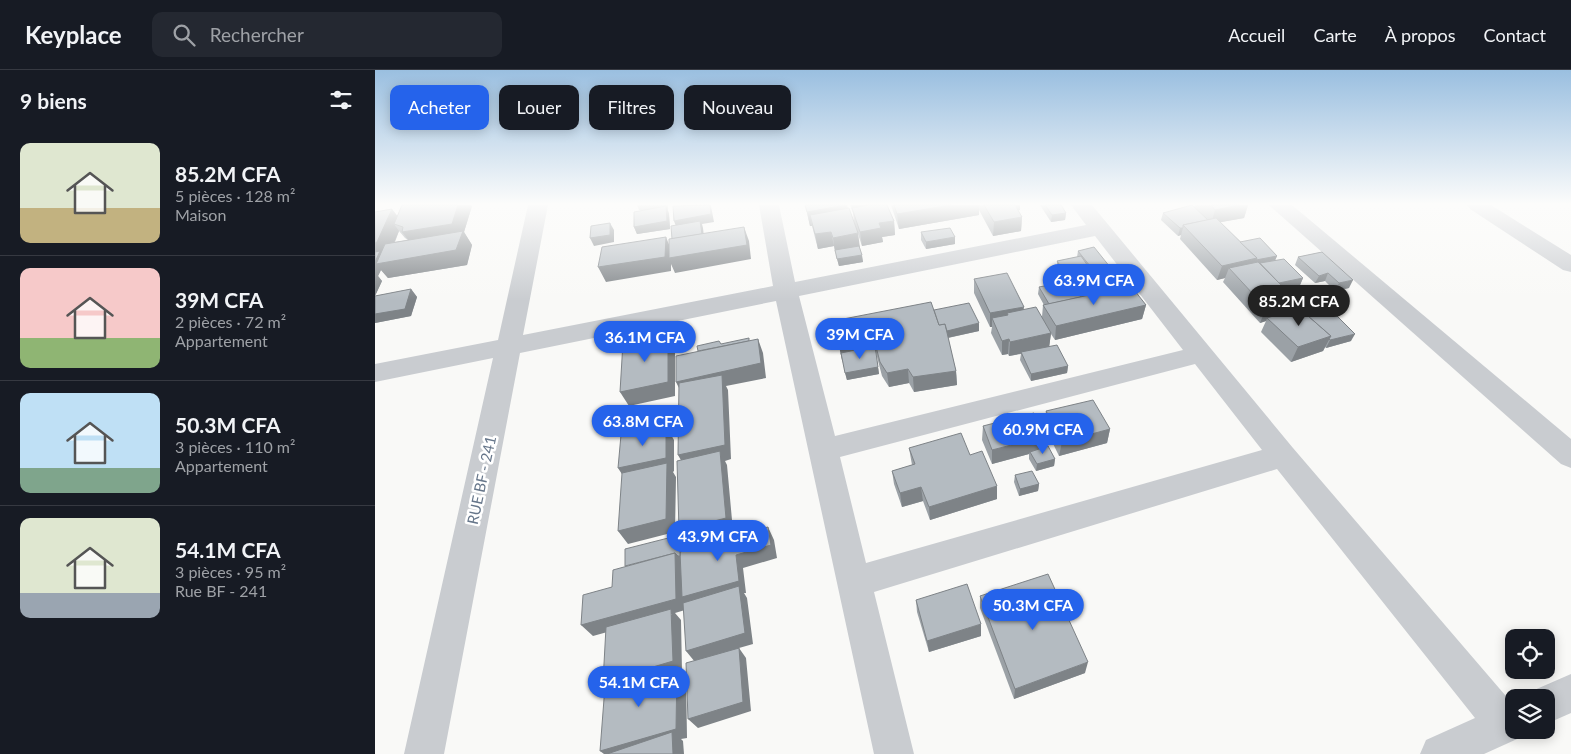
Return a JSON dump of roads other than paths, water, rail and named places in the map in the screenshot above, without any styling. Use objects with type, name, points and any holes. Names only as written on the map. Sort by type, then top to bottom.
[{"type":"street","name":"RUE BF - 241","points":[[424,754],[531,237]]},
{"type":"street","points":[[775,237],[785,292],[824,450],[894,754]]},
{"type":"street","points":[[375,373],[1060,237]]},
{"type":"street","points":[[1105,237],[1283,456],[1505,717]]},
{"type":"street","points":[[1316,237],[1571,456]]},
{"type":"street","points":[[1527,237],[1571,265]]},
{"type":"street","points":[[824,450],[1201,354]]},
{"type":"street","points":[[854,582],[1283,456]]},
{"type":"street","points":[[1555,701],[1571,693]]},
{"type":"street","points":[[1440,754],[1505,724]]}]
